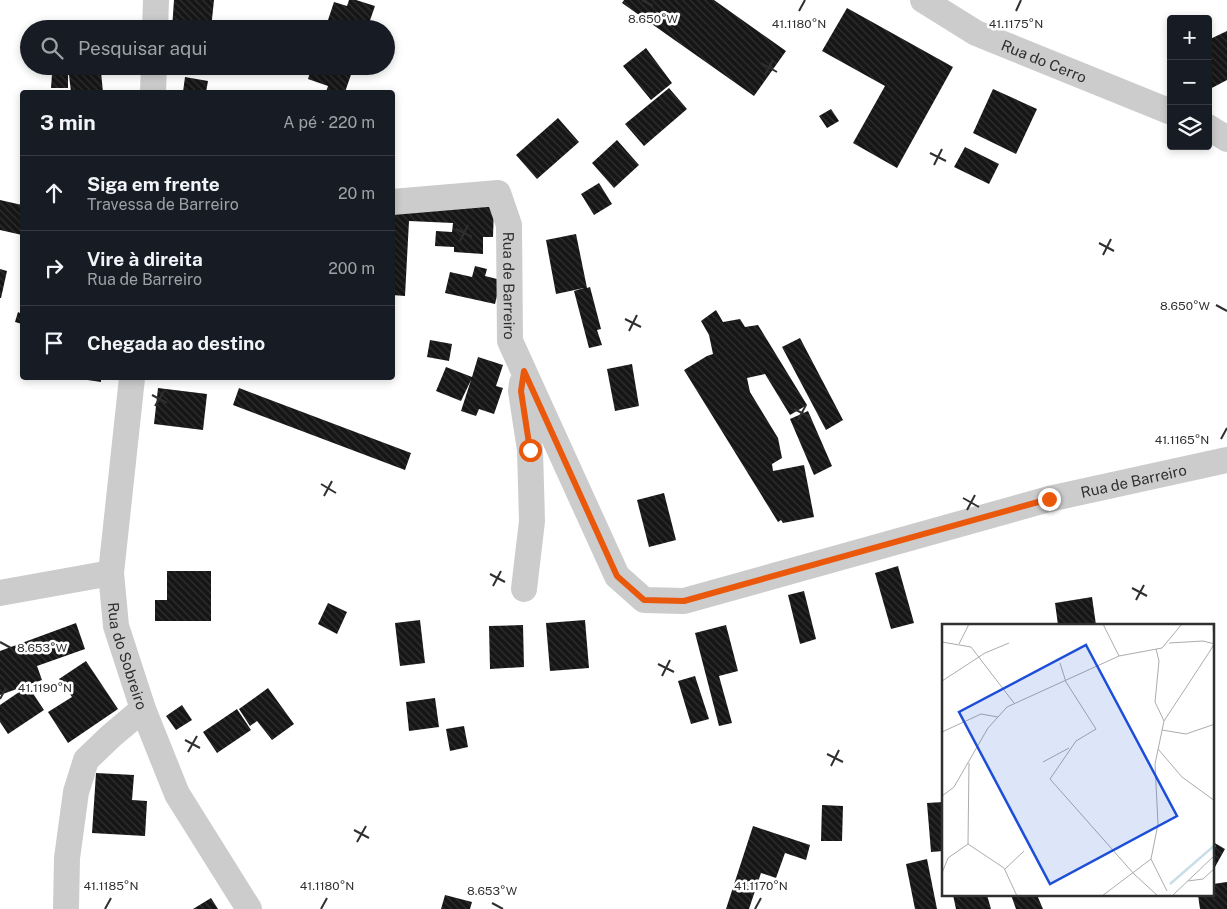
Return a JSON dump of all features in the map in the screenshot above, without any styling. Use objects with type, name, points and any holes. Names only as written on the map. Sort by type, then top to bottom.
[{"type":"street","points":[[155,20],[156,0]]},
{"type":"street","name":"Rua do Cerro","points":[[923,0],[976,33],[1167,110]]},
{"type":"street","points":[[153,90],[154,75]]},
{"type":"street","points":[[1212,130],[1227,139]]},
{"type":"street","name":"Rua de Barreiro","points":[[395,202],[498,194],[509,225],[510,341],[617,576],[644,600],[684,601],[1049,499],[1227,460]]},
{"type":"street","points":[[524,371],[521,391],[530,450],[532,521],[524,589]]},
{"type":"street","name":"Rua do Sobreiro","points":[[132,380],[111,573],[116,626],[142,709],[177,794],[249,909]]},
{"type":"street","points":[[0,593],[111,573]]},
{"type":"street","points":[[66,909],[66,858],[76,792],[86,760],[142,709]]},
{"type":"building","points":[[174,0],[214,0],[212,20],[173,20]]},
{"type":"building","points":[[349,0],[356,0],[375,6],[370,20],[328,20],[334,2],[347,6]]},
{"type":"building","points":[[624,0],[714,0],[786,51],[754,96],[622,3]]},
{"type":"building","points":[[847,8],[953,67],[897,168],[853,143],[885,86],[822,51]]},
{"type":"building","points":[[1227,31],[1227,80],[1212,88],[1212,60],[1212,38]]},
{"type":"building","points":[[646,48],[672,83],[651,100],[623,66]]},
{"type":"building","points":[[52,75],[68,75],[68,88],[51,88]]},
{"type":"building","points":[[69,75],[101,75],[103,90],[71,90]]},
{"type":"building","points":[[309,75],[351,75],[346,90],[327,90],[328,86],[308,79]]},
{"type":"building","points":[[185,77],[208,81],[206,90],[183,90]]},
{"type":"building","points":[[669,88],[687,109],[644,146],[625,124]]},
{"type":"building","points":[[993,89],[1037,109],[1016,154],[973,133]]},
{"type":"building","points":[[831,109],[839,121],[827,128],[819,116]]},
{"type":"building","points":[[558,118],[579,142],[537,179],[516,155]]},
{"type":"building","points":[[617,140],[639,165],[614,188],[592,163]]},
{"type":"building","points":[[965,147],[999,164],[989,184],[954,167]]},
{"type":"building","points":[[599,183],[612,204],[594,215],[581,194]]},
{"type":"building","points":[[0,200],[20,205],[20,235],[0,230]]},
{"type":"building","points":[[395,202],[494,207],[493,237],[483,237],[483,254],[454,252],[454,247],[435,246],[436,231],[452,232],[453,223],[409,221],[405,296],[395,295]]},
{"type":"building","points":[[576,234],[587,288],[590,287],[601,329],[597,330],[602,345],[589,348],[574,291],[584,288],[556,294],[546,240]]},
{"type":"building","points":[[475,266],[487,269],[485,276],[501,280],[495,304],[445,293],[450,272],[472,277]]},
{"type":"building","points":[[0,269],[7,271],[1,298],[0,298]]},
{"type":"building","points":[[716,310],[723,322],[740,319],[745,327],[758,325],[807,405],[790,415],[765,374],[747,378],[750,392],[778,438],[782,458],[772,464],[773,471],[804,465],[814,517],[783,523],[781,520],[778,522],[684,370],[713,354],[709,335],[701,321]]},
{"type":"building","points":[[18,312],[20,313],[20,323],[15,322]]},
{"type":"building","points":[[800,338],[843,420],[826,430],[782,347]]},
{"type":"building","points":[[430,340],[452,344],[449,361],[427,357]]},
{"type":"building","points":[[478,357],[503,365],[496,386],[503,388],[494,414],[479,409],[476,416],[461,411],[471,380],[461,401],[436,391],[446,367],[472,377]]},
{"type":"building","points":[[632,364],[639,406],[615,411],[607,369]]},
{"type":"building","points":[[158,388],[207,394],[203,430],[154,424]]},
{"type":"building","points":[[239,388],[411,453],[405,470],[233,405]]},
{"type":"building","points":[[808,411],[832,466],[814,475],[790,419]]},
{"type":"building","points":[[664,493],[676,540],[649,547],[637,500]]},
{"type":"building","points":[[898,566],[914,623],[891,629],[875,573]]},
{"type":"building","points":[[167,571],[211,571],[211,621],[155,621],[155,600],[167,600]]},
{"type":"building","points":[[804,591],[816,639],[800,644],[788,595]]},
{"type":"building","points":[[1092,597],[1096,624],[1058,624],[1055,603]]},
{"type":"building","points":[[328,603],[347,612],[337,634],[318,624]]},
{"type":"building","points":[[420,620],[425,663],[400,666],[395,623]]},
{"type":"building","points":[[585,620],[589,668],[550,671],[546,623]]},
{"type":"building","points":[[76,623],[85,649],[37,666],[42,680],[0,695],[0,651]]},
{"type":"building","points":[[523,625],[524,667],[490,669],[489,626]]},
{"type":"building","points":[[726,625],[738,671],[719,676],[732,723],[719,726],[695,633]]},
{"type":"building","points":[[86,661],[118,709],[68,743],[48,712],[72,697],[59,679]]},
{"type":"building","points":[[695,676],[709,719],[691,724],[678,681]]},
{"type":"building","points":[[28,686],[44,710],[8,734],[0,722],[0,705]]},
{"type":"building","points":[[268,688],[294,724],[272,740],[257,721],[250,726],[239,709]]},
{"type":"building","points":[[435,698],[439,727],[409,731],[406,702]]},
{"type":"building","points":[[182,705],[192,720],[176,730],[166,716]]},
{"type":"building","points":[[237,709],[251,730],[217,753],[203,732]]},
{"type":"building","points":[[464,726],[468,747],[450,751],[446,729]]},
{"type":"building","points":[[96,773],[134,775],[132,800],[147,801],[145,836],[92,833]]},
{"type":"building","points":[[942,802],[942,851],[931,852],[927,803]]},
{"type":"building","points":[[822,805],[843,806],[842,841],[821,841]]},
{"type":"building","points":[[753,826],[810,845],[806,860],[785,853],[776,878],[761,873],[749,909],[726,909]]},
{"type":"building","points":[[1214,843],[1225,849],[1214,866]]},
{"type":"building","points":[[927,859],[937,909],[915,909],[906,864]]},
{"type":"building","points":[[1227,882],[1227,909],[1200,909],[1198,896],[1214,896],[1214,884]]},
{"type":"building","points":[[445,895],[472,902],[470,909],[441,909]]},
{"type":"building","points":[[953,896],[987,896],[991,909],[956,909]]},
{"type":"building","points":[[1011,896],[1037,896],[1043,909],[1016,909]]},
{"type":"building","points":[[211,898],[218,909],[193,909]]},
{"type":"route","points":[[530,450],[521,391],[524,371],[617,576],[644,600],[684,601],[1049,499]]}]
